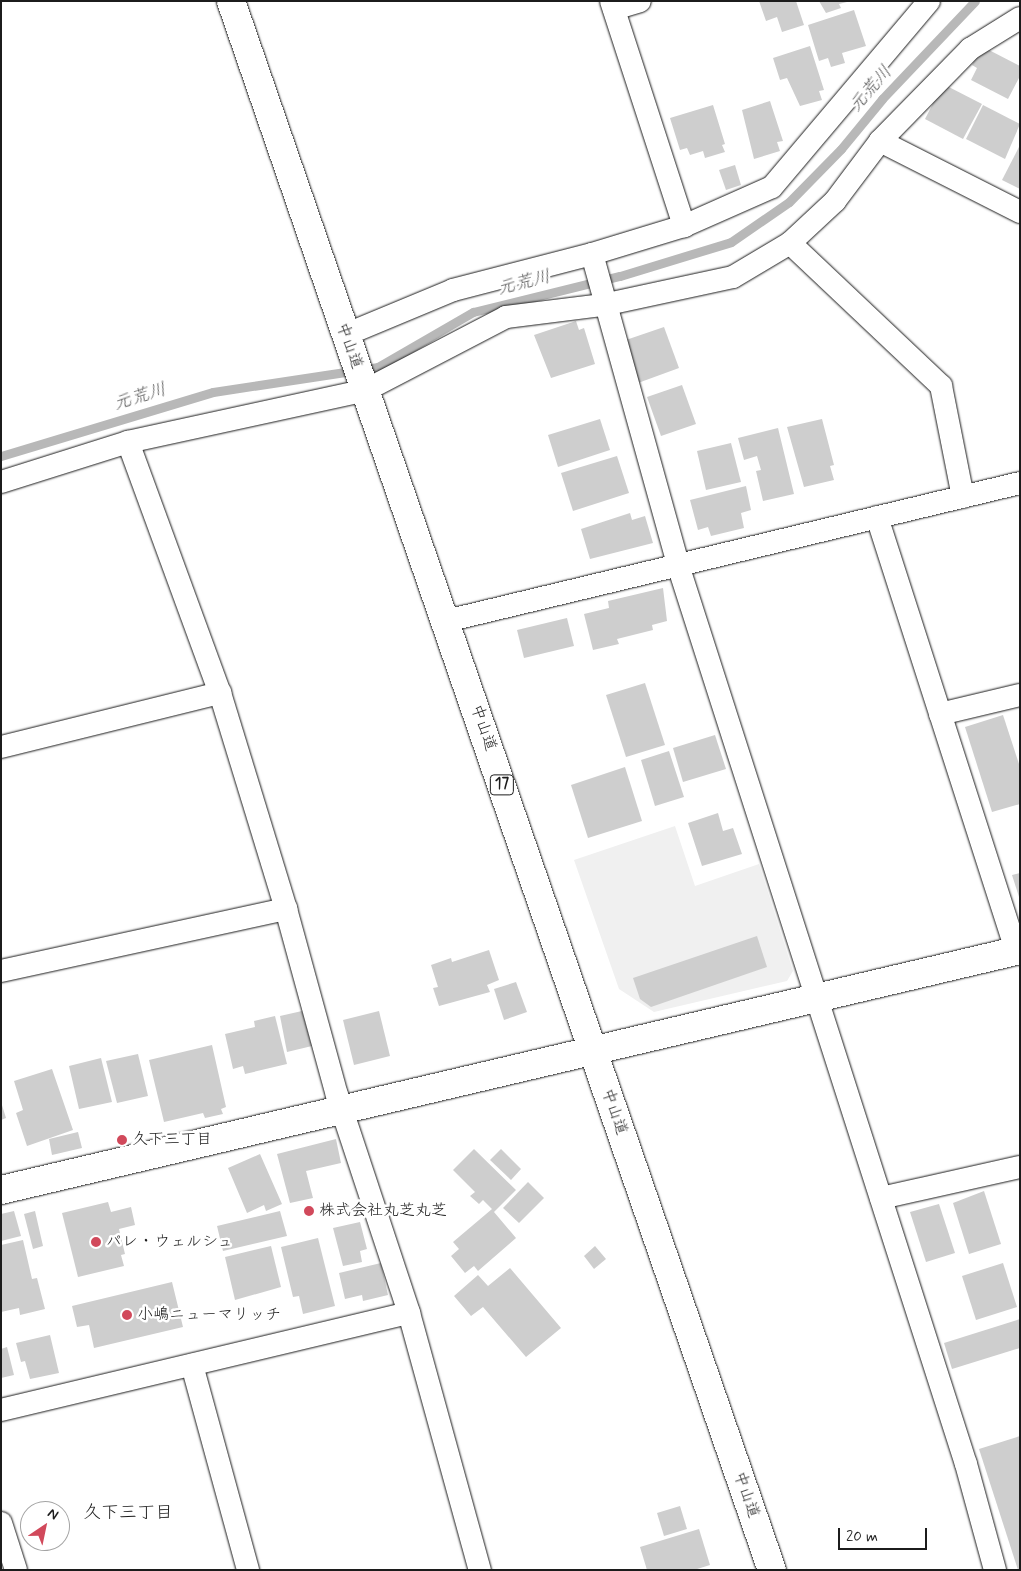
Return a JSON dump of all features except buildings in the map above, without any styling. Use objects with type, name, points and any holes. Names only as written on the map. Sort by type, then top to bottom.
[{"type":"main road","name":"中山道","points":[[232,1],[345,335],[446,621],[772,1570]]},
{"type":"main road","points":[[1,1190],[1018,950]]},
{"type":"street","points":[[640,1],[613,5],[684,226]]},
{"type":"street","points":[[345,335],[453,290],[592,254],[684,226],[772,187],[929,1]]},
{"type":"street","points":[[1,482],[128,442],[366,390],[506,317],[604,304],[733,277],[790,242],[835,201],[880,141],[970,49],[1020,18]]},
{"type":"street","points":[[880,141],[1020,212]]},
{"type":"street","points":[[790,242],[941,386],[963,497]]},
{"type":"street","points":[[592,254],[604,304],[678,565],[966,1464],[996,1570]]},
{"type":"street","points":[[128,442],[220,693],[286,909],[341,1109],[409,1313],[480,1570]]},
{"type":"street","points":[[446,621],[1020,483]]},
{"type":"street","points":[[877,517],[1018,950]]},
{"type":"street","points":[[1,747],[220,693]]},
{"type":"street","points":[[940,714],[1020,695]]},
{"type":"street","points":[[1,971],[286,909]]},
{"type":"street","points":[[881,1198],[1020,1167]]},
{"type":"street","points":[[1,1410],[409,1313]]},
{"type":"street","points":[[192,1365],[248,1570]]},
{"type":"street","points":[[1,1523],[16,1570]]},
{"type":"shaded area","points":[[675,826],[695,886],[759,864],[793,971],[787,981],[654,1012],[619,989],[574,860]]},
{"type":"waterway","name":"元荒川","points":[[1,456],[213,392],[378,367],[473,312],[620,276],[731,242],[789,202],[841,149],[882,99],[975,1]]},
{"type":"place","name":"久下三丁目","points":[[122,1140]]},
{"type":"place","name":"株式会社丸芝丸芝","points":[[309,1211]]},
{"type":"place","name":"パレ・ウェルシュ","points":[[96,1242]]},
{"type":"place","name":"小嶋ニューマリッチ","points":[[127,1315]]},
{"type":"district","name":"久下三丁目","points":[[128,1513]]}]
